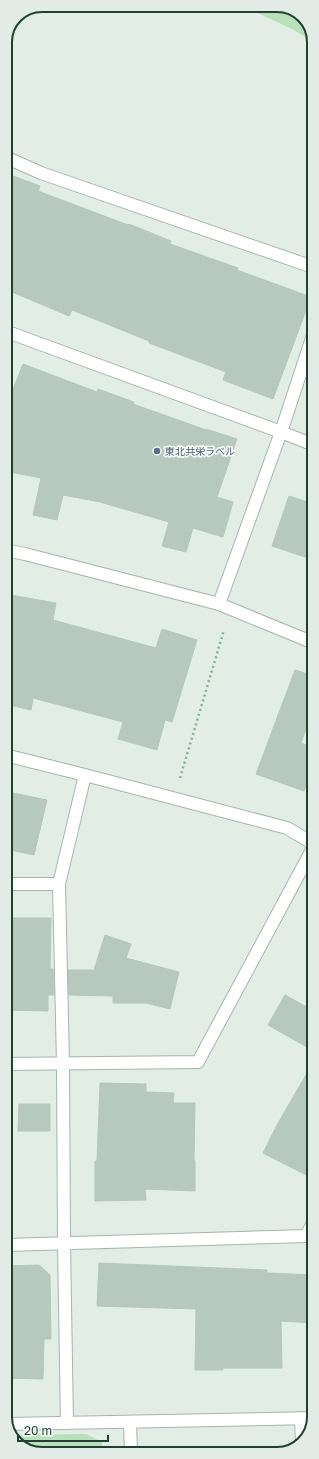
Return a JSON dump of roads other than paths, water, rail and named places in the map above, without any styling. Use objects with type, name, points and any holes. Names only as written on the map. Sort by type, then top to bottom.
[{"type":"street","points":[[12,160],[49,176],[307,266]]},
{"type":"street","points":[[12,334],[307,442]]},
{"type":"street","points":[[225,606],[307,356]]},
{"type":"street","points":[[12,551],[225,606],[307,640]]},
{"type":"street","points":[[12,757],[288,828],[307,840]]},
{"type":"street","points":[[67,1423],[63,1064],[59,884],[85,775]]},
{"type":"street","points":[[12,1064],[198,1062],[307,858]]},
{"type":"street","points":[[12,884],[59,884]]},
{"type":"street","points":[[12,1245],[306,1236],[307,1234]]},
{"type":"street","points":[[301,1418],[302,1434]]},
{"type":"street","points":[[13,1424],[307,1418]]},
{"type":"street","points":[[130,1422],[131,1447]]},
{"type":"place","name":"東北共栄ラベル","points":[[157,451]]}]
